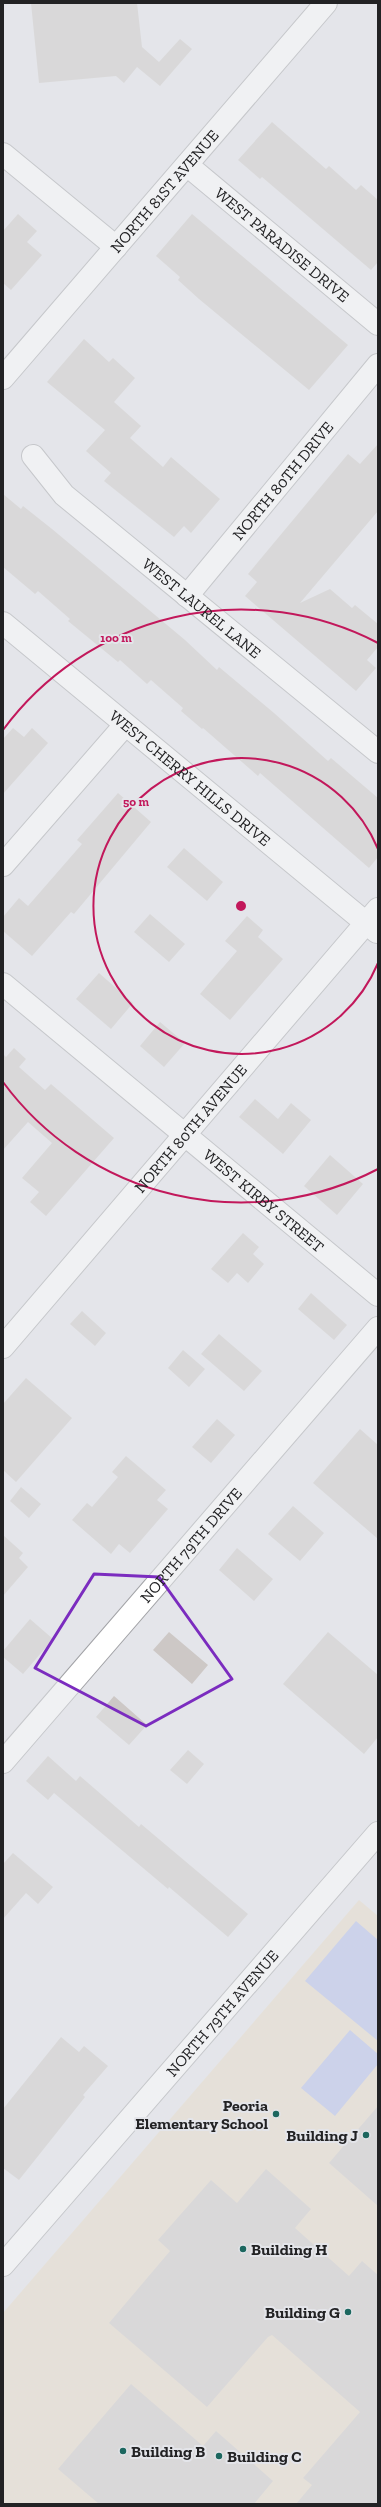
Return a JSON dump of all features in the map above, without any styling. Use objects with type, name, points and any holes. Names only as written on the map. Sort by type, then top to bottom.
[{"type":"street","name":"NORTH 81ST AVENUE","points":[[3,378],[326,3]]},
{"type":"street","points":[[3,154],[116,247]]},
{"type":"street","name":"WEST PARADISE DRIVE","points":[[187,164],[378,324]]},
{"type":"street","name":"NORTH 80TH DRIVE","points":[[187,596],[378,365]]},
{"type":"street","name":"WEST LAUREL LANE","points":[[33,456],[64,495],[187,596],[376,747]]},
{"type":"street","name":"WEST CHERRY HILLS DRIVE","points":[[3,623],[124,725],[374,921]]},
{"type":"street","points":[[3,865],[124,725]]},
{"type":"street","name":"NORTH 80TH AVENUE","points":[[3,1346],[185,1134],[374,921]]},
{"type":"street","name":"WEST KIRBY STREET","points":[[3,984],[378,1295]]},
{"type":"street","name":"NORTH 79TH DRIVE","points":[[3,1762],[378,1328]]},
{"type":"street","name":"NORTH 79TH AVENUE","points":[[3,2265],[378,1833]]},
{"type":"highlighted area","points":[[94,1574],[159,1577],[232,1679],[146,1726],[35,1668]]},
{"type":"shaded area","name":"Peoria Elementary School","points":[[359,1900],[378,1916],[378,2504],[3,2504],[3,2313]]},
{"type":"shaded area","points":[[356,1921],[378,1940],[378,2041],[305,1981]]},
{"type":"shaded area","points":[[350,2030],[378,2054],[378,2064],[335,2116],[301,2088]]},
{"type":"building","points":[[31,3],[137,3],[142,47],[159,62],[180,39],[192,49],[160,86],[137,67],[124,83],[116,76],[39,83]]},
{"type":"building","points":[[272,122],[326,169],[329,166],[356,190],[361,185],[378,200],[378,262],[371,270],[262,177],[260,179],[238,160]]},
{"type":"building","points":[[18,214],[37,231],[27,242],[42,255],[11,290],[3,283],[3,231]]},
{"type":"building","points":[[192,214],[348,345],[309,390],[199,299],[178,280],[180,277],[156,256]]},
{"type":"building","points":[[84,339],[109,362],[113,358],[135,378],[114,402],[141,426],[130,438],[163,467],[171,457],[220,499],[191,533],[184,526],[174,537],[104,481],[111,473],[86,451],[105,430],[47,382]]},
{"type":"building","points":[[378,444],[378,511],[300,603],[330,589],[352,608],[355,605],[378,624],[378,647],[367,660],[376,668],[356,691],[245,596],[257,582],[248,574],[348,454],[360,464]]},
{"type":"building","points":[[3,494],[21,509],[23,506],[52,529],[185,640],[217,670],[219,667],[328,761],[331,758],[378,798],[378,857],[369,868],[260,773],[258,776],[203,728],[202,729],[181,711],[183,708],[151,680],[147,684],[120,660],[118,662],[68,621],[70,619],[38,591],[35,594],[3,567]]},
{"type":"building","points":[[13,728],[24,737],[32,728],[48,743],[3,794],[3,739]]},
{"type":"building","points":[[118,793],[151,822],[74,914],[71,912],[32,956],[3,931],[3,917],[19,898],[28,906],[82,844],[77,840]]},
{"type":"building","points":[[184,848],[223,882],[207,901],[167,867]]},
{"type":"building","points":[[150,914],[185,944],[169,962],[134,932]]},
{"type":"building","points":[[247,916],[263,930],[258,937],[283,959],[230,1020],[200,994],[237,951],[225,941]]},
{"type":"building","points":[[99,973],[133,1003],[111,1029],[76,999]]},
{"type":"building","points":[[160,1022],[185,1043],[164,1067],[140,1046]]},
{"type":"building","points":[[14,1048],[26,1059],[19,1067],[45,1090],[51,1084],[114,1138],[46,1216],[30,1202],[39,1192],[22,1178],[52,1143],[28,1122],[3,1150],[3,1054],[6,1057]]},
{"type":"building","points":[[255,1099],[278,1119],[291,1103],[311,1120],[283,1154],[239,1117]]},
{"type":"building","points":[[330,1155],[363,1184],[337,1215],[304,1186]]},
{"type":"building","points":[[243,1233],[259,1247],[253,1254],[264,1264],[248,1283],[237,1273],[228,1283],[211,1269]]},
{"type":"building","points":[[311,1293],[347,1325],[334,1340],[298,1309]]},
{"type":"building","points":[[82,1311],[106,1333],[95,1346],[70,1324]]},
{"type":"building","points":[[219,1334],[262,1371],[244,1391],[201,1354]]},
{"type":"building","points":[[183,1350],[205,1369],[189,1387],[168,1368]]},
{"type":"building","points":[[26,1378],[72,1418],[16,1482],[3,1470],[3,1404]]},
{"type":"building","points":[[217,1419],[235,1435],[211,1463],[192,1447]]},
{"type":"building","points":[[360,1429],[378,1445],[378,1539],[313,1483]]},
{"type":"building","points":[[126,1456],[166,1490],[157,1500],[168,1509],[130,1553],[119,1544],[111,1554],[72,1520],[87,1503],[92,1507],[118,1477],[112,1472]]},
{"type":"building","points":[[21,1487],[41,1504],[29,1518],[10,1501]]},
{"type":"building","points":[[293,1506],[324,1533],[300,1561],[268,1534]]},
{"type":"building","points":[[3,1535],[23,1553],[19,1558],[28,1567],[3,1596]]},
{"type":"building","points":[[237,1548],[273,1579],[254,1601],[219,1570]]},
{"type":"building","points":[[30,1619],[53,1639],[23,1674],[3,1657],[3,1651]]},
{"type":"building","points":[[169,1632],[208,1665],[192,1684],[153,1650]]},
{"type":"building","points":[[328,1632],[378,1675],[378,1737],[364,1754],[283,1684]]},
{"type":"building","points":[[114,1696],[147,1725],[129,1745],[96,1717]]},
{"type":"building","points":[[188,1750],[204,1764],[187,1784],[170,1770]]},
{"type":"building","points":[[48,1756],[76,1781],[80,1776],[139,1827],[141,1824],[248,1914],[228,1937],[169,1887],[168,1889],[54,1793],[48,1800],[26,1781]]},
{"type":"building","points":[[13,1853],[53,1887],[38,1904],[26,1893],[3,1919],[3,1864]]},
{"type":"building","points":[[61,2037],[79,2052],[84,2046],[108,2066],[83,2095],[85,2097],[19,2180],[3,2168],[3,2109]]},
{"type":"building","name":"Building J","points":[[378,2106],[378,2206],[329,2163]]},
{"type":"building","points":[[266,2169],[311,2209],[295,2228],[349,2276],[362,2261],[378,2275],[378,2504],[296,2504],[312,2485],[303,2478],[360,2412],[272,2335],[268,2337],[207,2407],[109,2323],[170,2251],[158,2240],[211,2180],[237,2203]]},
{"type":"building","points":[[131,2384],[203,2446],[216,2431],[273,2481],[254,2504],[99,2504],[58,2469]]},
{"type":"place","name":"Peoria Elementary School","points":[[276,2114]]},
{"type":"place","name":"Building J","points":[[366,2135]]},
{"type":"place","name":"Building H","points":[[243,2249]]},
{"type":"place","name":"Building G","points":[[348,2312]]},
{"type":"place","name":"Building B","points":[[123,2451]]},
{"type":"place","name":"Building C","points":[[219,2456]]}]
